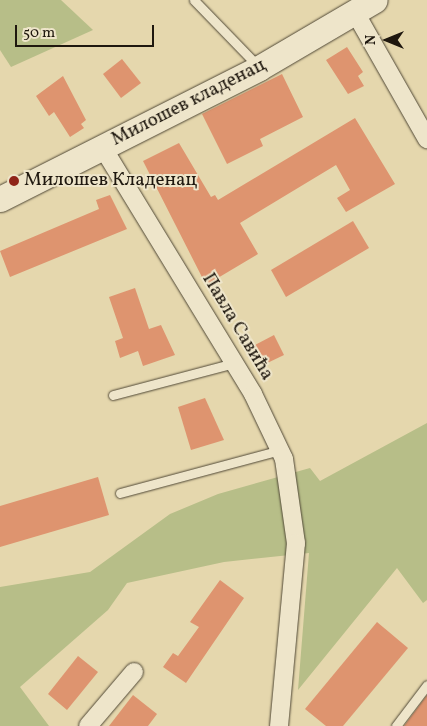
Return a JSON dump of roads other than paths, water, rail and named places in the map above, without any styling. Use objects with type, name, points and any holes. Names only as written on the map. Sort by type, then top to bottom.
[{"type":"street","name":"Милошев кладенац","points":[[0,199],[259,68],[365,7]]},
{"type":"street","points":[[365,7],[427,139]]},
{"type":"street","name":"Павла Савића","points":[[103,148],[234,363],[282,450],[294,508],[296,543],[279,726]]},
{"type":"street","points":[[88,726],[134,672]]},
{"type":"lane","points":[[194,0],[259,68]]},
{"type":"lane","points":[[112,395],[234,363]]},
{"type":"lane","points":[[120,493],[282,450]]},
{"type":"lane","points":[[396,726],[427,685]]},
{"type":"place","name":"Милошев Кладенац","points":[[14,181]]}]
